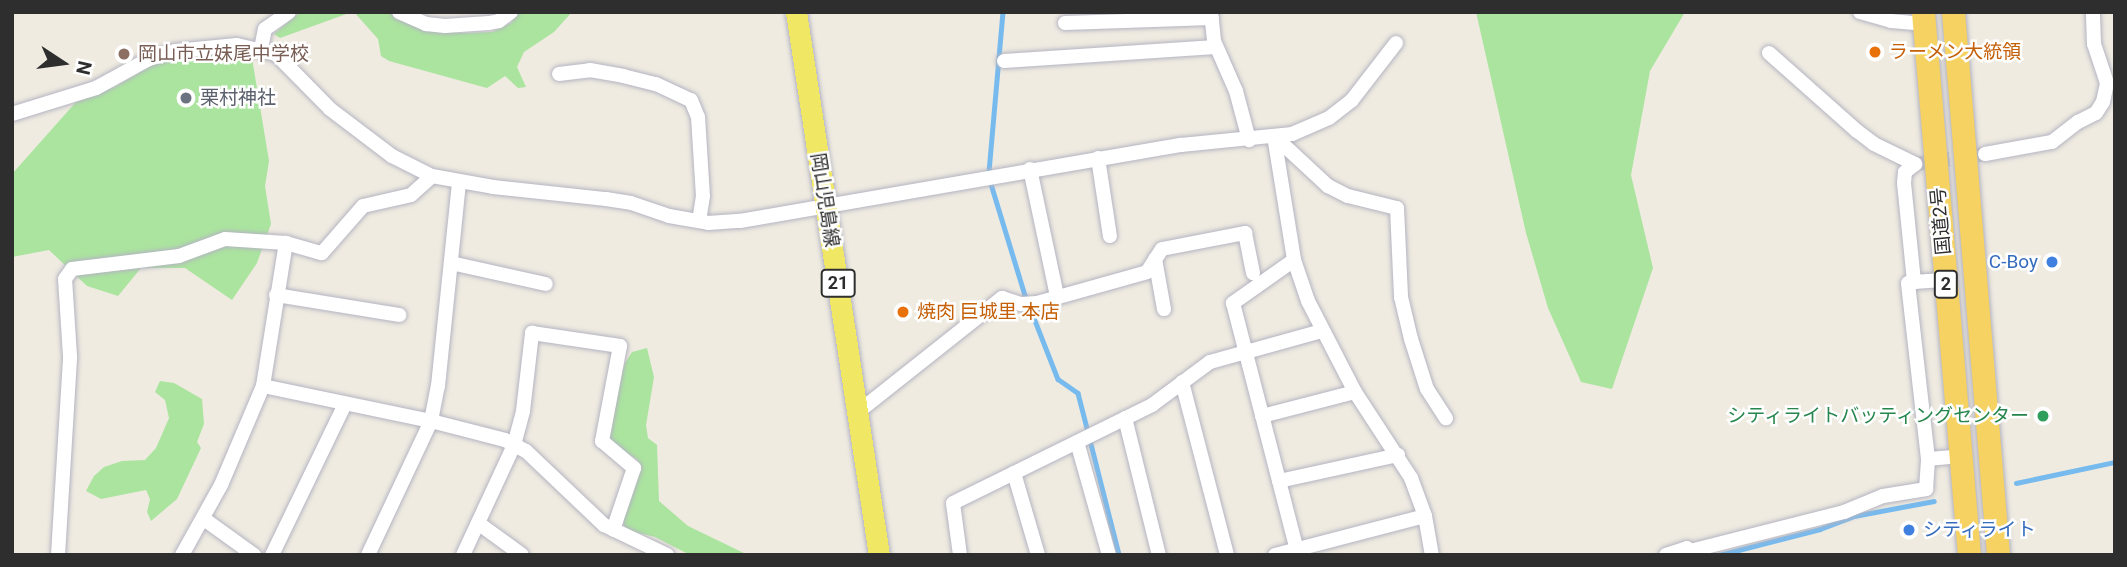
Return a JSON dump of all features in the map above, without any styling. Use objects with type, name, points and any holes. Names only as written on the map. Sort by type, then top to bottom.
[{"type":"highway","name":"国道2号","points":[[1952,12],[1998,555]]},
{"type":"highway","name":"国道2号","points":[[1924,18],[1969,555]]},
{"type":"main road","name":"岡山児島線","points":[[796,12],[879,555]]},
{"type":"street","points":[[261,49],[265,29],[289,12]]},
{"type":"street","points":[[399,12],[426,24],[445,26],[499,21],[511,12]]},
{"type":"street","points":[[1860,12],[1891,20],[1924,18]]},
{"type":"street","points":[[1985,154],[2052,142],[2078,122],[2096,113],[2111,83],[2094,44],[2093,12]]},
{"type":"street","points":[[1065,23],[1211,15],[1216,47],[1236,91],[1249,140]]},
{"type":"street","points":[[12,114],[96,88],[149,59],[174,51],[237,45],[261,49],[284,59],[316,96],[391,156],[432,176],[459,182],[606,199],[699,221],[740,221],[1098,158],[1181,145],[1292,134],[1329,118],[1352,100],[1396,43]]},
{"type":"street","points":[[1004,61],[1216,47]]},
{"type":"street","points":[[1769,53],[1865,138],[1915,164],[1905,172],[1904,183],[1914,282]]},
{"type":"street","points":[[559,74],[590,70],[623,76],[656,84],[691,100],[698,117],[702,183],[699,221]]},
{"type":"street","points":[[1274,136],[1294,260],[1322,331],[1355,392],[1411,478],[1425,516],[1432,555]]},
{"type":"street","points":[[1274,136],[1328,186],[1348,196],[1397,208],[1401,297],[1427,388],[1446,418]]},
{"type":"street","points":[[1098,158],[1110,236]]},
{"type":"street","points":[[1030,169],[1057,296]]},
{"type":"street","points":[[58,555],[70,356],[65,279],[72,269],[179,256],[225,239],[286,243],[321,253],[363,206],[411,195],[432,176]]},
{"type":"street","points":[[368,555],[432,421],[459,182]]},
{"type":"street","points":[[858,412],[1002,298],[1028,304],[1147,272],[1162,250],[1171,247],[1245,233],[1253,273]]},
{"type":"street","points":[[183,555],[204,519],[263,386],[286,243]]},
{"type":"street","points":[[1155,259],[1164,309]]},
{"type":"street","points":[[1294,260],[1233,303],[1298,551]]},
{"type":"street","points":[[451,263],[546,284]]},
{"type":"street","points":[[1666,555],[1687,548],[1691,553],[1844,512],[1883,496],[1926,489],[1928,459],[1908,283],[1945,280]]},
{"type":"street","points":[[276,295],[399,315]]},
{"type":"street","points":[[960,555],[953,503],[1152,405],[1210,362],[1245,350],[1322,331]]},
{"type":"street","points":[[463,555],[514,445],[523,411],[532,333],[621,346],[602,441],[634,468],[613,530]]},
{"type":"street","points":[[1182,382],[1227,555]]},
{"type":"street","points":[[263,386],[432,421],[514,445],[526,451],[613,530],[667,555]]},
{"type":"street","points":[[1262,416],[1355,392]]},
{"type":"street","points":[[272,555],[345,404]]},
{"type":"street","points":[[1125,418],[1159,555]]},
{"type":"street","points":[[1085,438],[1109,555]]},
{"type":"street","points":[[1279,481],[1398,455]]},
{"type":"street","points":[[1928,459],[1961,456]]},
{"type":"street","points":[[1014,472],[1038,555]]},
{"type":"street","points":[[1275,555],[1425,516]]},
{"type":"street","points":[[204,519],[254,555]]},
{"type":"street","points":[[478,523],[522,555]]},
{"type":"green space","points":[[300,12],[352,12],[280,38],[274,34]]},
{"type":"green space","points":[[354,12],[396,12],[431,30],[463,33],[492,32],[511,23],[518,12],[572,12],[554,32],[524,52],[517,67],[526,87],[518,88],[505,76],[487,88],[389,61],[381,56],[378,39]]},
{"type":"green space","points":[[1476,12],[1685,12],[1650,71],[1631,175],[1653,268],[1612,389],[1581,382],[1548,308],[1526,233]]},
{"type":"green space","points":[[232,52],[252,58],[269,161],[265,186],[271,224],[257,263],[232,300],[185,268],[141,268],[118,296],[87,286],[49,250],[12,257],[12,174],[76,102],[115,87],[162,59]]},
{"type":"green space","points":[[647,348],[654,377],[646,425],[648,438],[657,445],[659,501],[688,526],[748,555],[690,555],[655,537],[624,529],[624,518],[636,479],[638,460],[608,441],[614,398],[625,363],[632,352]]},
{"type":"green space","points":[[160,381],[174,383],[202,399],[204,424],[197,442],[201,448],[177,499],[151,521],[147,512],[150,499],[146,490],[101,499],[86,491],[94,476],[104,467],[122,461],[145,460],[156,448],[169,418],[165,400],[155,392]]},
{"type":"waterway","points":[[1003,12],[989,171],[991,184],[1025,295],[1058,379],[1078,393],[1088,432]]},
{"type":"waterway","points":[[1090,440],[1119,555]]},
{"type":"waterway","points":[[2016,483],[2115,462]]},
{"type":"waterway","points":[[1719,555],[1820,529],[1854,516],[1934,501]]},
{"type":"tunnel","points":[[1915,164],[1985,154]]},
{"type":"place","name":"ラーメン大統領","points":[[1875,52]]},
{"type":"place","name":"岡山市立妹尾中学校","points":[[124,54]]},
{"type":"place","name":"栗村神社","points":[[186,98]]},
{"type":"place","name":"C-Boy","points":[[2052,262]]},
{"type":"place","name":"焼肉 巨城里 本店","points":[[903,312]]},
{"type":"place","name":"シティライトバッティングセンター","points":[[2043,416]]},
{"type":"place","name":"シティライト","points":[[1909,530]]}]
